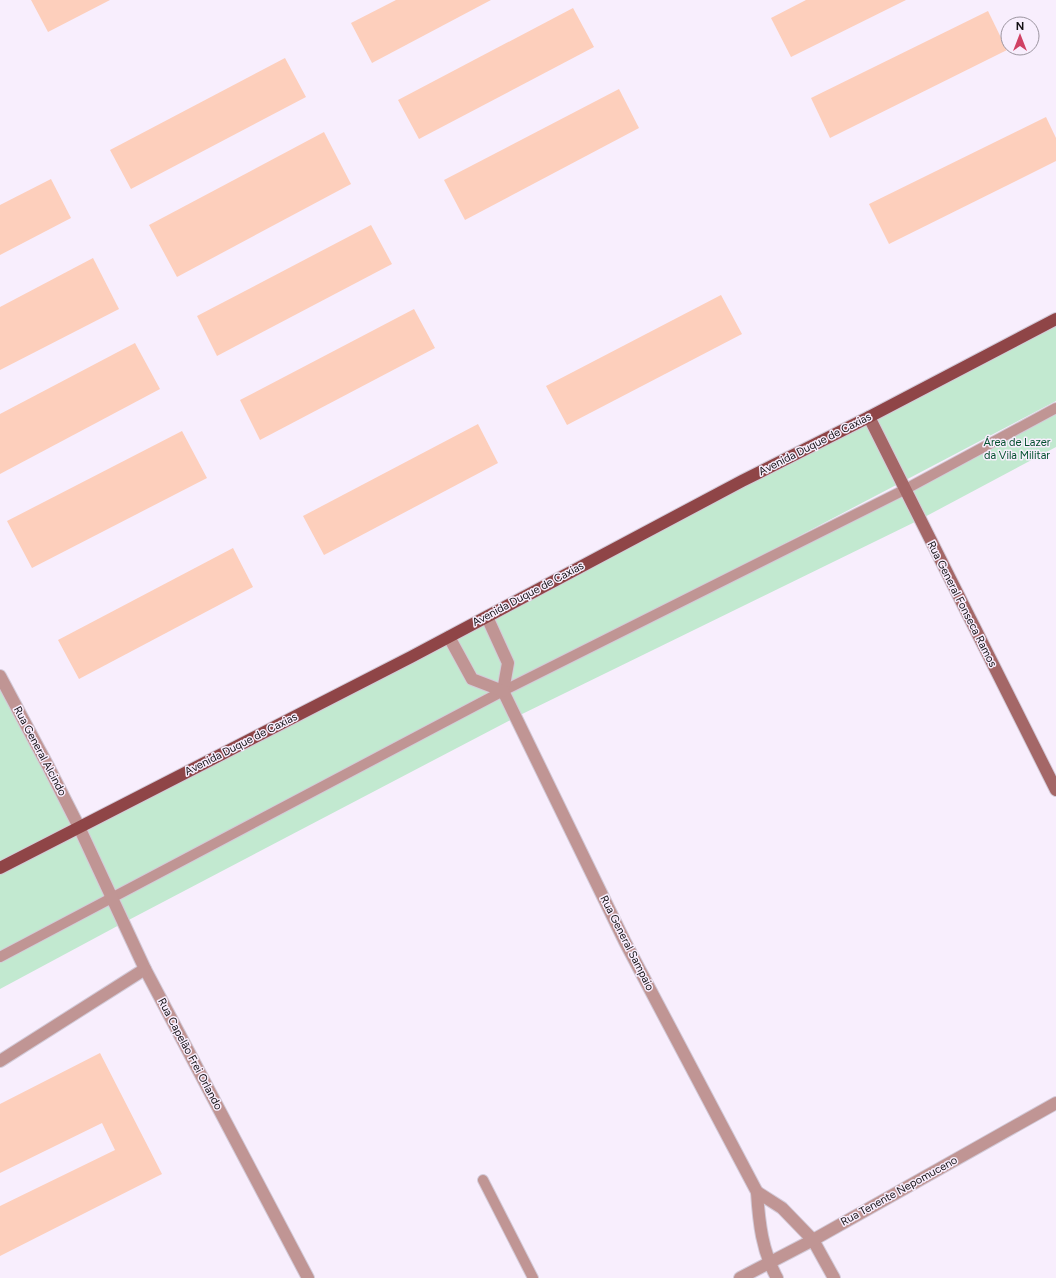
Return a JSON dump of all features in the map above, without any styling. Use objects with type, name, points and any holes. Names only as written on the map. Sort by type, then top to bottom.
[{"type":"main road","name":"Avenida Duque de Caxias","points":[[0,868],[449,637],[742,481],[869,417],[1056,319]]},
{"type":"street","name":"Rua General Fonseca Ramos","points":[[869,417],[904,490],[1056,790]]},
{"type":"street","points":[[449,637],[472,679],[504,691],[508,663],[487,616]]},
{"type":"street","name":"Rua General Alcindo","points":[[0,676],[79,827]]},
{"type":"street","name":"Rua General Sampaio","points":[[504,691],[625,942],[757,1192],[759,1221],[769,1263],[777,1278]]},
{"type":"street","name":"Rua Capelão Frei Orlando","points":[[79,827],[145,969],[308,1278]]},
{"type":"street","points":[[0,1061],[145,969]]},
{"type":"street","name":"Rua Tenente Nepomuceno","points":[[740,1278],[813,1240],[1056,1102]]},
{"type":"street","name":"Rua General Sampaio","points":[[757,1192],[782,1208],[813,1240],[834,1278]]},
{"type":"lane","points":[[0,957],[504,691],[904,490],[1056,408]]},
{"type":"lane","points":[[483,1180],[533,1278]]},
{"type":"green space","name":"Área de Lazer da Vila Militar","points":[[1056,312],[1056,401],[527,679],[1056,408],[1056,447],[919,520],[516,717],[0,989],[0,677],[78,824]]},
{"type":"building","points":[[31,0],[110,0],[48,32]]},
{"type":"building","points":[[396,0],[491,0],[372,63],[351,23]]},
{"type":"building","points":[[806,0],[906,0],[791,57],[771,18]]},
{"type":"building","points":[[573,8],[594,47],[419,139],[398,100]]},
{"type":"building","points":[[988,11],[1000,36],[1000,53],[830,138],[811,98]]},
{"type":"building","points":[[285,58],[306,97],[131,189],[110,150]]},
{"type":"building","points":[[619,89],[639,128],[465,220],[444,180]]},
{"type":"building","points":[[1046,117],[1056,138],[1056,161],[889,244],[869,204]]},
{"type":"building","points":[[324,132],[351,184],[177,277],[149,225]]},
{"type":"building","points":[[51,179],[71,218],[0,255],[0,205]]},
{"type":"building","points":[[371,225],[392,264],[217,356],[197,316]]},
{"type":"building","points":[[93,258],[119,309],[0,370],[0,307]]},
{"type":"building","points":[[721,295],[742,334],[567,425],[546,386]]},
{"type":"building","points":[[414,309],[435,348],[260,440],[240,400]]},
{"type":"building","points":[[135,343],[160,389],[0,474],[0,414]]},
{"type":"building","points":[[478,424],[498,463],[324,555],[303,516]]},
{"type":"building","points":[[182,431],[207,478],[32,568],[7,521]]},
{"type":"building","points":[[233,548],[253,587],[79,679],[58,640]]},
{"type":"building","points":[[100,1053],[162,1174],[0,1256],[0,1206],[115,1150],[102,1123],[0,1173],[0,1104]]}]
